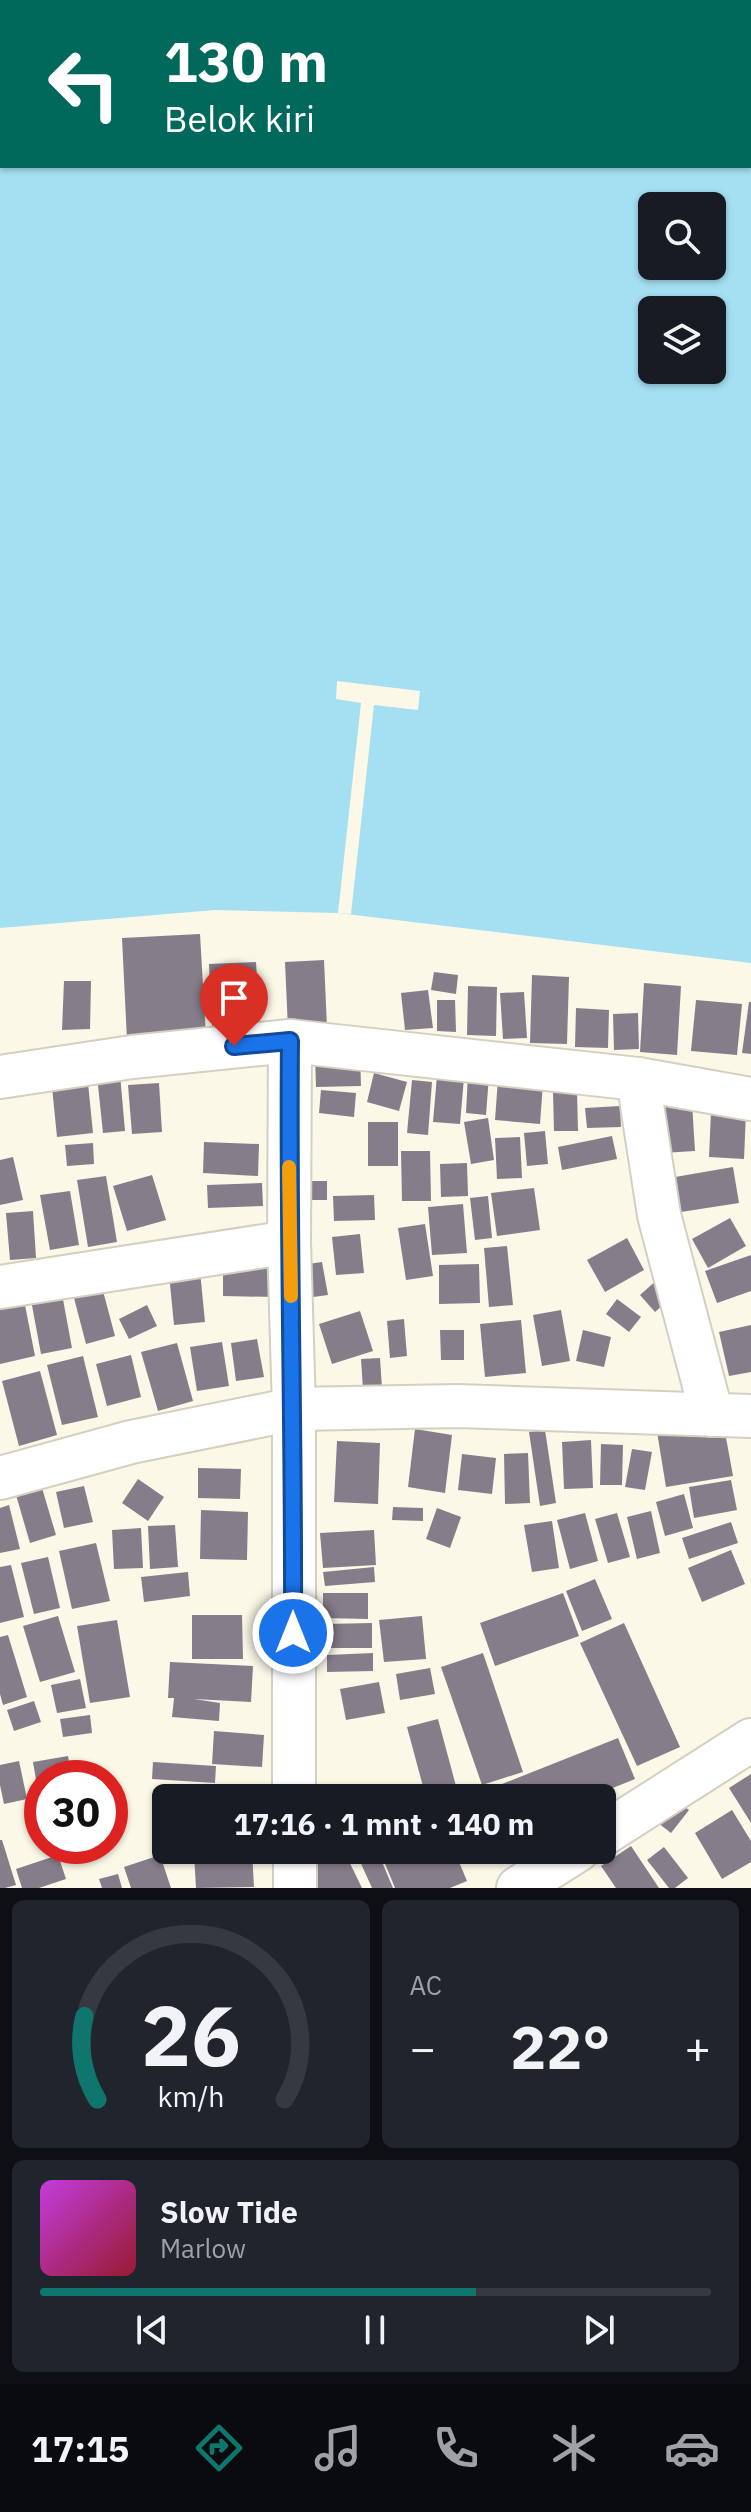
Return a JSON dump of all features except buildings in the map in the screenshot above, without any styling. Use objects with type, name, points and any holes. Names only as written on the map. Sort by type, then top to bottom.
[{"type":"street","points":[[0,1077],[132,1057],[290,1041],[638,1079],[751,1099]]},
{"type":"street","points":[[290,1041],[294,1784]]},
{"type":"street","points":[[0,1478],[131,1442],[294,1409],[458,1406],[732,1415],[659,1215],[638,1079]]},
{"type":"street","points":[[0,1287],[289,1242]]},
{"type":"street","points":[[616,1826],[751,1740]]},
{"type":"street","points":[[295,1864],[295,1888]]},
{"type":"street","points":[[518,1888],[556,1864]]},
{"type":"water","points":[[0,168],[751,168],[751,963],[338,913],[215,910],[0,928]]},
{"type":"pier","points":[[337,681],[420,691],[418,710],[374,705],[351,914],[338,913],[361,703],[336,699]]},
{"type":"slow traffic","points":[[289,1167],[291,1296]]},
{"type":"route","points":[[234,1046],[290,1041],[293,1633]]}]
